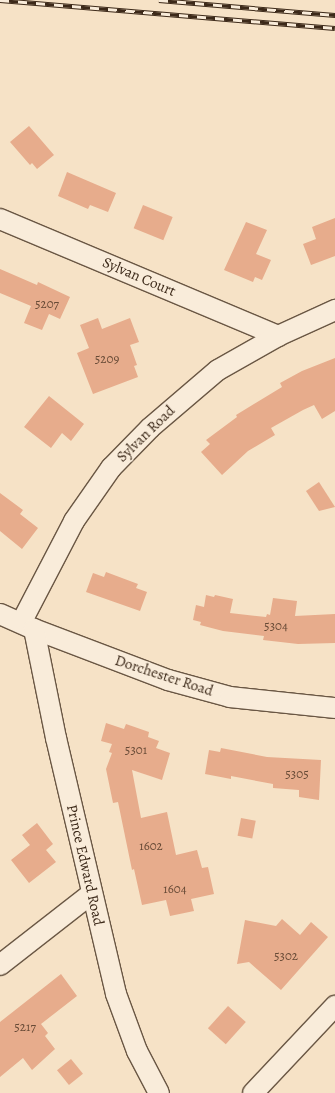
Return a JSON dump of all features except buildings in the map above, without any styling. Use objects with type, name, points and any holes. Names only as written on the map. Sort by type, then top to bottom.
[{"type":"street","name":"Sylvan Court","points":[[0,219],[278,336]]},
{"type":"street","name":"Sylvan Road","points":[[27,626],[74,521],[111,468],[150,428],[218,370],[278,336],[335,310]]},
{"type":"street","name":"Dorchester Road","points":[[0,614],[27,626],[168,680],[230,697],[335,708]]},
{"type":"street","name":"Prince Edward Road","points":[[27,626],[56,738],[91,894],[116,994],[137,1051],[159,1093]]},
{"type":"street","points":[[0,965],[91,894]]},
{"type":"street","points":[[253,1093],[335,1006]]},
{"type":"railway","points":[[0,0],[335,28]]},
{"type":"railway","points":[[159,0],[335,15]]}]
